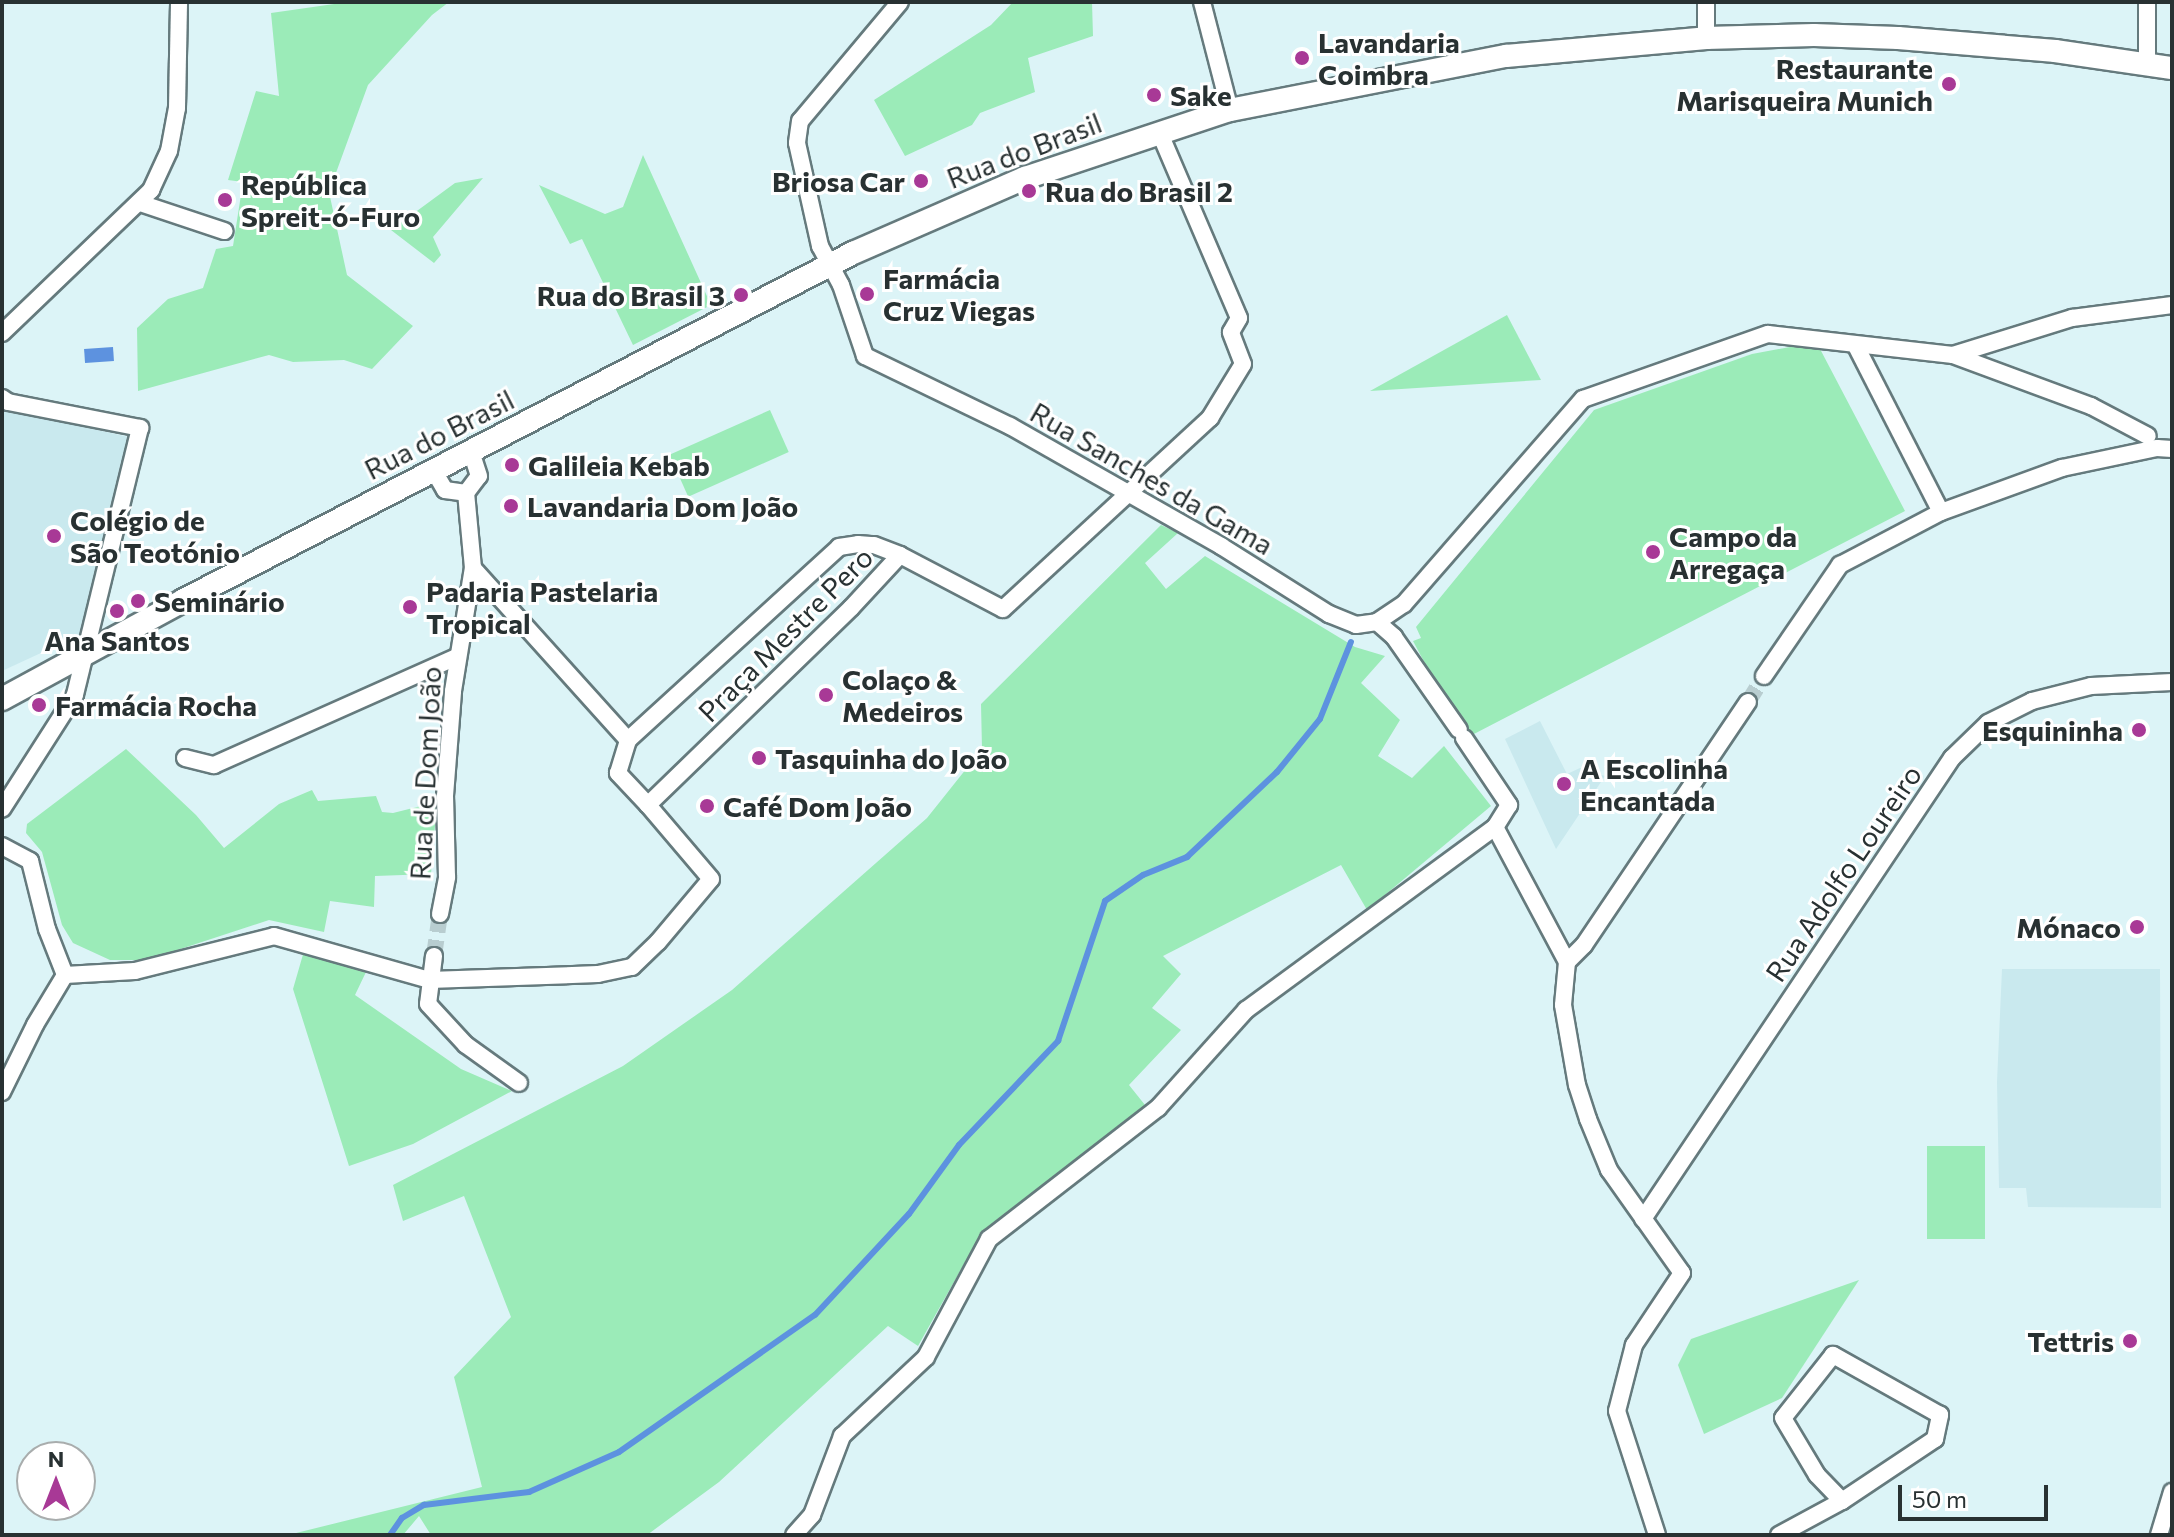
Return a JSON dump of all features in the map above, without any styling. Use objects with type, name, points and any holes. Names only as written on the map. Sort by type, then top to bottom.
[{"type":"main road","name":"Rua do Brasil","points":[[2,699],[830,264],[1025,178],[1159,131],[1230,110],[1506,56],[1706,38],[1814,35],[1898,38],[2172,68]]},
{"type":"street","points":[[2,333],[151,190],[169,151],[180,78],[179,2]]},
{"type":"street","name":"Rua Sanches da Gama","points":[[900,2],[800,121],[797,143],[820,246],[830,264],[865,356],[1010,426],[1329,614],[1356,625],[1377,622]]},
{"type":"street","points":[[1202,2],[1230,110]]},
{"type":"street","points":[[1706,2],[1706,38]]},
{"type":"street","points":[[2147,2],[2147,63]]},
{"type":"street","points":[[900,555],[1003,609],[1210,418],[1243,364],[1231,332],[1239,318],[1159,131]]},
{"type":"street","points":[[140,203],[224,231]]},
{"type":"street","points":[[1953,355],[2072,318],[2172,305]]},
{"type":"street","points":[[794,1535],[812,1515],[842,1436],[926,1357],[989,1239],[1158,1108],[1246,1010],[1495,827],[1509,805],[1394,637],[1377,622],[1404,604],[1583,399],[1768,334],[1953,355],[2091,406],[2148,436]]},
{"type":"street","points":[[1856,346],[1941,512]]},
{"type":"street","points":[[2,398],[8,402],[140,428],[75,695],[2,809]]},
{"type":"street","points":[[1764,676],[1840,565],[1941,512],[2062,468],[2132,453],[2172,449]]},
{"type":"street","name":"Rua de Dom João","points":[[440,914],[447,877],[445,796],[457,657],[473,568],[466,493],[479,476],[471,451]]},
{"type":"street","points":[[434,471],[445,490],[466,493]]},
{"type":"street","name":"Praça Mestre Pero","points":[[628,740],[839,547],[874,545],[900,555],[851,608],[648,805]]},
{"type":"street","points":[[65,975],[135,971],[274,936],[429,980],[598,974],[632,967],[658,942],[711,879],[618,773],[628,740],[473,568]]},
{"type":"street","points":[[185,758],[214,765],[457,657]]},
{"type":"street","name":"Rua Adolfo Loureiro","points":[[1643,1219],[1952,758],[1988,723],[2032,701],[2091,686],[2172,682]]},
{"type":"street","points":[[1567,962],[1584,945],[1748,702]]},
{"type":"street","points":[[1495,827],[1567,962],[1563,1005],[1577,1085],[1609,1170],[1682,1273],[1634,1345],[1617,1411],[1635,1475],[1657,1535]]},
{"type":"street","points":[[2,846],[30,861],[47,929],[65,975]]},
{"type":"street","points":[[434,956],[428,1004],[448,1029],[484,1060],[519,1083]]},
{"type":"street","points":[[2,1092],[35,1025],[65,975]]},
{"type":"street","points":[[1779,1535],[1842,1501],[1935,1439],[1940,1415],[1833,1355],[1783,1418],[1817,1475],[1842,1501]]},
{"type":"street","points":[[2159,1535],[2172,1492]]},
{"type":"shaded area","name":"Colégio de São Teotónio","points":[[2,408],[128,437],[82,634],[2,671]]},
{"type":"shaded area","name":"A Escolinha Encantada","points":[[1540,721],[1567,774],[1580,768],[1605,776],[1556,849],[1505,739]]},
{"type":"shaded area","points":[[2002,969],[2160,969],[2161,1208],[2028,1207],[2026,1188],[1999,1188],[1997,1082]]},
{"type":"green space","points":[[348,2],[449,2],[432,15],[368,85],[329,192],[347,275],[413,326],[372,369],[344,360],[293,362],[269,355],[138,391],[137,328],[168,299],[203,288],[216,249],[233,246],[243,182],[228,180],[256,91],[279,96],[271,13]]},
{"type":"green space","points":[[1013,2],[1092,2],[1093,36],[1028,58],[1035,92],[980,113],[972,125],[905,156],[874,100],[991,25]]},
{"type":"green space","points":[[643,155],[711,305],[633,345],[582,239],[570,244],[539,185],[605,214],[623,207]]},
{"type":"green space","points":[[483,178],[433,237],[441,255],[434,263],[391,230],[455,183]]},
{"type":"green space","points":[[1507,315],[1541,380],[1370,391]]},
{"type":"green space","name":"Campo da Arregaça","points":[[1790,347],[1819,347],[1905,511],[1472,735],[1430,673],[1413,641],[1421,638],[1416,627],[1594,410],[1752,354]]},
{"type":"green space","points":[[770,410],[789,452],[688,497],[670,455]]},
{"type":"green space","points":[[1161,525],[1178,533],[1145,563],[1166,589],[1205,556],[1355,647],[1385,656],[1361,683],[1400,720],[1378,756],[1412,778],[1444,746],[1491,806],[1367,910],[1341,865],[1163,956],[1181,974],[1152,1008],[1181,1030],[1129,1085],[1145,1105],[982,1232],[918,1346],[888,1326],[719,1482],[647,1535],[431,1535],[419,1516],[403,1535],[288,1535],[482,1487],[454,1377],[511,1317],[464,1196],[403,1221],[393,1185],[623,1066],[732,990],[927,818],[982,749],[981,704]]},
{"type":"green space","points":[[126,749],[196,815],[224,848],[279,804],[312,790],[318,801],[376,796],[382,812],[393,813],[437,802],[431,874],[375,876],[374,907],[330,901],[324,932],[269,920],[147,960],[110,960],[73,943],[62,925],[42,852],[26,833],[27,824]]},
{"type":"green space","points":[[304,951],[366,972],[355,995],[461,1069],[512,1091],[413,1144],[349,1166],[293,989]]},
{"type":"green space","points":[[1927,1146],[1985,1146],[1985,1239],[1927,1239]]},
{"type":"green space","points":[[1859,1280],[1782,1398],[1704,1434],[1678,1365],[1691,1339]]},
{"type":"water","points":[[113,347],[114,361],[85,363],[84,349]]},
{"type":"waterway","points":[[390,1535],[402,1518],[424,1505],[529,1492],[619,1452],[815,1315],[909,1214],[959,1145],[1058,1041],[1105,901],[1143,875],[1187,857],[1277,772],[1320,719],[1351,642]]},
{"type":"tunnel","points":[[1748,702],[1764,676]]},
{"type":"tunnel","points":[[434,956],[440,914]]},
{"type":"place","name":"Lavandaria Coimbra","points":[[1302,58]]},
{"type":"place","name":"Restaurante Marisqueira Munich","points":[[1949,84]]},
{"type":"place","name":"Sake","points":[[1154,95]]},
{"type":"place","name":"Briosa Car","points":[[921,181]]},
{"type":"place","name":"Rua do Brasil 2","points":[[1029,191]]},
{"type":"place","name":"República Spreit-ó-Furo","points":[[225,200]]},
{"type":"place","name":"Farmácia Cruz Viegas","points":[[867,294]]},
{"type":"place","name":"Rua do Brasil 3","points":[[741,295]]},
{"type":"place","name":"Galileia Kebab","points":[[512,465]]},
{"type":"place","name":"Lavandaria Dom João","points":[[511,506]]},
{"type":"place","name":"Colégio de São Teotónio","points":[[54,536]]},
{"type":"place","name":"Campo da Arregaça","points":[[1653,552]]},
{"type":"place","name":"Seminário","points":[[138,601]]},
{"type":"place","name":"Padaria Pastelaria Tropical","points":[[410,607]]},
{"type":"place","name":"Ana Santos","points":[[117,611]]},
{"type":"place","name":"Colaço & Medeiros","points":[[826,695]]},
{"type":"place","name":"Farmácia Rocha","points":[[39,705]]},
{"type":"place","name":"Esquininha","points":[[2139,730]]},
{"type":"place","name":"Tasquinha do João","points":[[759,758]]},
{"type":"place","name":"A Escolinha Encantada","points":[[1564,784]]},
{"type":"place","name":"Café Dom João","points":[[707,806]]},
{"type":"place","name":"Mónaco","points":[[2137,927]]},
{"type":"place","name":"Tettris","points":[[2130,1341]]}]
